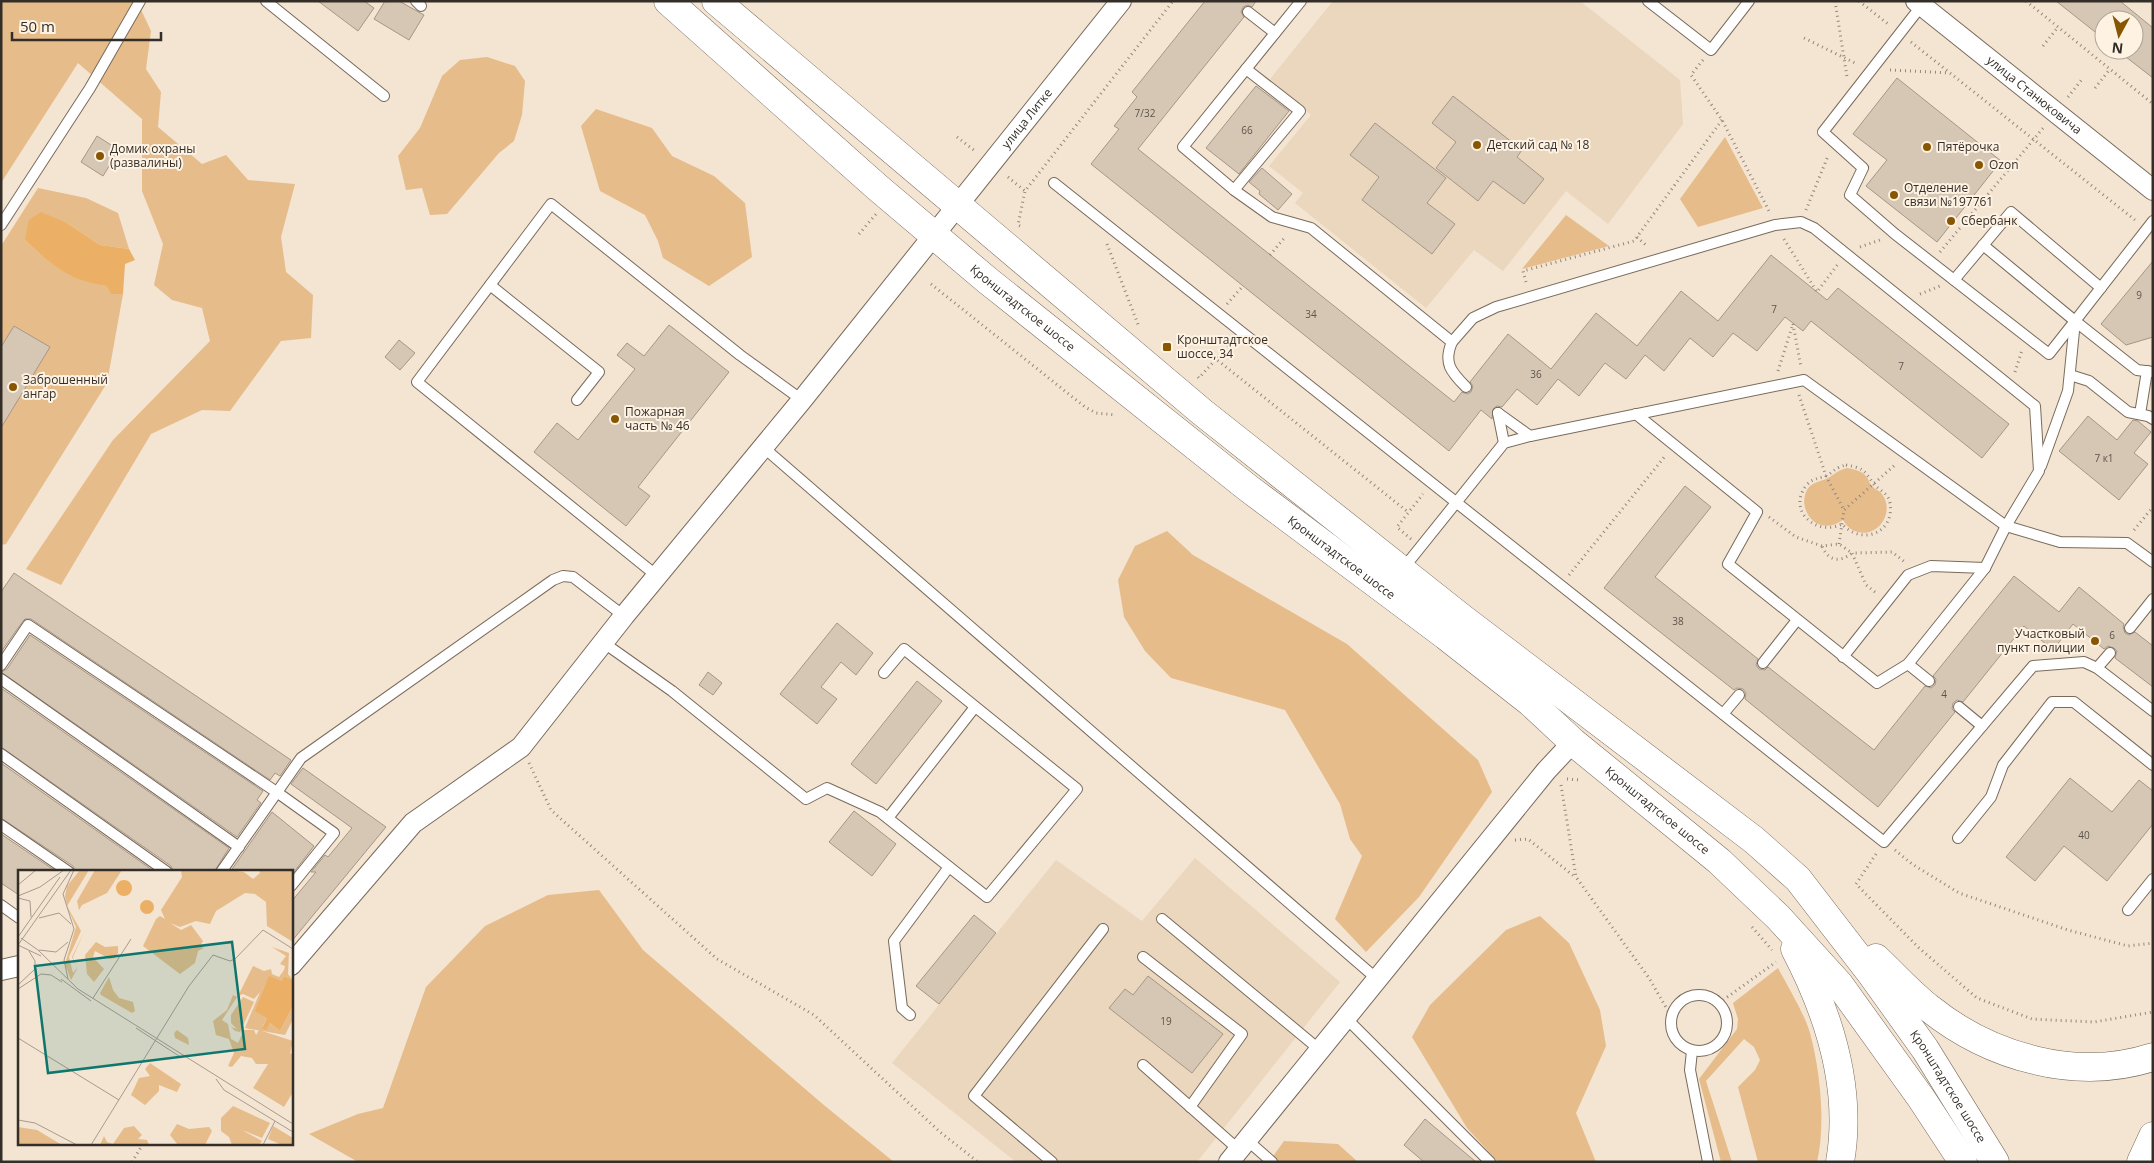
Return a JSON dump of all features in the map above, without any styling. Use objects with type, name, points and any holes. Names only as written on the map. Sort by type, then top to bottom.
[{"type":"main road","name":"Кронштадтское шоссе","points":[[668,1],[934,235],[1248,488],[1446,636],[1530,702],[1573,742],[1719,861],[1778,917],[1839,984],[1921,1098],[1963,1162]]},
{"type":"main road","name":"Кронштадтское шоссе","points":[[716,1],[1150,369],[1402,570],[1754,840],[1798,880],[1897,1009],[1925,1049],[1995,1162]]},
{"type":"main road","points":[[1798,880],[1930,1010],[1987,1044],[2031,1060],[2077,1066],[2121,1064],[2153,1057]]},
{"type":"main road","points":[[1778,917],[1815,989],[1833,1044],[1843,1106],[1840,1162]]},
{"type":"main road","points":[[2141,1162],[2153,1136]]},
{"type":"street","name":"улица Литке","points":[[292,964],[412,824],[522,747],[624,616],[802,400],[1121,1]]},
{"type":"street","name":"улица Станюковича","points":[[1919,3],[2150,183]]},
{"type":"street","points":[[1239,1150],[1546,771],[1573,742]]},
{"type":"street","points":[[1,970],[18,966]]},
{"type":"lane","points":[[1,225],[6,209],[90,88],[140,1]]},
{"type":"lane","points":[[266,1],[384,96]]},
{"type":"lane","points":[[1301,1],[1183,147],[1234,190],[1272,217],[1311,228],[1452,342]]},
{"type":"lane","points":[[1648,1],[1711,50],[1749,1]]},
{"type":"lane","points":[[1919,3],[1900,34],[1822,132],[1863,168],[1850,195],[1895,234],[2049,354],[2153,220]]},
{"type":"lane","points":[[1248,12],[1275,33]]},
{"type":"lane","points":[[1234,190],[1300,111],[1246,69]]},
{"type":"lane","points":[[1054,183],[1884,842],[2033,666],[2084,662],[2098,668],[2153,711]]},
{"type":"lane","points":[[657,576],[417,382],[551,204],[740,355],[802,400]]},
{"type":"lane","points":[[1954,280],[2011,212],[2101,288]]},
{"type":"lane","points":[[1466,387],[1450,368],[1448,353],[1452,342],[1473,318],[1496,307],[1775,225],[1801,222],[1814,228],[2035,406],[2039,471]]},
{"type":"lane","points":[[1983,245],[2137,370],[2150,372],[2140,414]]},
{"type":"lane","points":[[490,285],[599,372],[577,400]]},
{"type":"lane","points":[[1636,414],[1757,512],[1728,564],[1877,683],[1908,664],[1986,568],[2006,526],[2039,471],[2068,391],[2076,321]]},
{"type":"lane","points":[[2070,375],[2090,381],[2128,412],[2148,416],[2153,419]]},
{"type":"lane","points":[[1402,570],[1504,443],[1530,436],[1799,381],[1906,454],[2006,526],[2060,542],[2128,543],[2153,562]]},
{"type":"lane","points":[[1504,443],[1498,412],[1530,436]]},
{"type":"lane","points":[[763,447],[1377,979]]},
{"type":"lane","points":[[1843,657],[1908,575],[1931,566],[1986,568]]},
{"type":"lane","points":[[223,870],[301,758],[553,580],[563,576],[573,577],[624,616]]},
{"type":"lane","points":[[2130,628],[2153,599]]},
{"type":"lane","points":[[1763,663],[1797,620]]},
{"type":"lane","points":[[1,665],[28,625],[278,793],[334,833],[292,885]]},
{"type":"lane","points":[[604,643],[672,692],[806,799],[827,788],[880,812],[987,897],[1077,789],[904,649],[884,673]]},
{"type":"lane","points":[[2098,668],[2110,653]]},
{"type":"lane","points":[[1908,664],[1929,682]]},
{"type":"lane","points":[[1,679],[239,847]]},
{"type":"lane","points":[[1723,714],[1739,694]]},
{"type":"lane","points":[[1958,838],[1991,797],[2002,765],[2052,702],[2074,702],[2153,765]]},
{"type":"lane","points":[[1959,706],[1982,726]]},
{"type":"lane","points":[[888,818],[975,707]]},
{"type":"lane","points":[[1,754],[164,870]]},
{"type":"lane","points":[[1,825],[65,870]]},
{"type":"lane","points":[[910,1015],[902,1008],[894,941],[949,867]]},
{"type":"lane","points":[[2128,910],[2153,879]]},
{"type":"lane","points":[[1,905],[18,917]]},
{"type":"lane","points":[[1162,919],[1320,1050]]},
{"type":"lane","points":[[1052,1162],[974,1096],[1103,929]]},
{"type":"lane","points":[[1143,957],[1242,1034],[1190,1106]]},
{"type":"lane","points":[[1706,995],[1719,1003],[1727,1016],[1727,1031],[1719,1044],[1706,1051],[1692,1051],[1678,1044],[1671,1031],[1670,1016],[1678,1003],[1691,996],[1706,995]]},
{"type":"lane","points":[[1346,1018],[1490,1162]]},
{"type":"lane","points":[[1692,1051],[1690,1070],[1708,1162]]},
{"type":"lane","points":[[1143,1066],[1239,1150],[1272,1162]]},
{"type":"path","points":[[1024,230],[1018,225],[1025,190],[1173,1]]},
{"type":"path","points":[[1835,1],[1850,98]]},
{"type":"path","points":[[1859,1],[2146,229]]},
{"type":"path","points":[[2026,1],[2153,104]]},
{"type":"path","points":[[2043,46],[2058,27]]},
{"type":"path","points":[[1711,50],[1691,75],[1722,120],[1755,182],[1775,225],[1817,292]]},
{"type":"path","points":[[2095,88],[2110,69]]},
{"type":"path","points":[[2064,102],[2083,78]]},
{"type":"path","points":[[1530,297],[1523,271],[1634,241],[1722,120]]},
{"type":"path","points":[[1933,246],[1940,252],[2044,126]]},
{"type":"path","points":[[958,138],[975,151]]},
{"type":"path","points":[[1801,222],[1833,142]]},
{"type":"path","points":[[1008,177],[1025,190]]},
{"type":"path","points":[[859,234],[877,213]]},
{"type":"path","points":[[1270,255],[1296,224]]},
{"type":"path","points":[[1108,226],[1103,233],[1139,327]]},
{"type":"path","points":[[1903,301],[1954,280]]},
{"type":"path","points":[[931,284],[1085,407],[1096,413],[1116,415]]},
{"type":"path","points":[[1219,314],[1243,286]]},
{"type":"path","points":[[1132,321],[1146,333]]},
{"type":"path","points":[[1772,386],[1793,324],[1799,381],[1826,476],[1844,510],[1839,544]]},
{"type":"path","points":[[1192,372],[1199,378],[1239,330]]},
{"type":"path","points":[[2010,386],[2027,337]]},
{"type":"path","points":[[1216,359],[1408,512]]},
{"type":"path","points":[[1561,585],[1674,445]]},
{"type":"path","points":[[1844,510],[1906,454]]},
{"type":"path","points":[[1846,465],[1859,467],[1869,474],[1874,484],[1884,491],[1890,502],[1890,515],[1884,526],[1874,534],[1861,536],[1849,531],[1842,524],[1833,528],[1820,528],[1809,522],[1802,511],[1800,499],[1805,487],[1815,478],[1826,476],[1834,468],[1846,465]]},
{"type":"path","points":[[1421,546],[1397,527],[1431,483]]},
{"type":"path","points":[[2128,543],[2136,528],[2153,507]]},
{"type":"path","points":[[1757,512],[1769,517],[1796,537],[1822,546],[1839,544],[1852,553],[1866,585]]},
{"type":"path","points":[[1822,546],[1825,554],[1831,559],[1838,560],[1846,558],[1852,553],[1892,552]]},
{"type":"path","points":[[522,747],[552,810],[717,959],[814,1015],[940,1132],[978,1162]]},
{"type":"path","points":[[1586,785],[1579,779],[1560,778],[1576,878],[1650,978],[1670,1016]]},
{"type":"path","points":[[2153,943],[2128,946],[2068,930],[1959,893],[1912,864],[1884,842],[1856,884],[1919,948],[1977,998],[2032,1019],[2094,1022],[2153,1012]]},
{"type":"path","points":[[1749,924],[1774,952]]},
{"type":"path","points":[[1719,1003],[1780,959]]},
{"type":"path","points":[[132,1162],[142,1146]]},
{"type":"shaded area","points":[[1,1],[137,1],[151,31],[146,69],[161,92],[158,127],[202,164],[226,155],[248,180],[295,184],[281,237],[286,272],[313,295],[311,338],[281,341],[230,411],[202,410],[151,434],[61,585],[26,569],[113,440],[210,341],[202,308],[172,300],[154,285],[163,244],[142,191],[142,119],[78,63],[1,183]]},
{"type":"shaded area","name":"Детский сад № 18","points":[[1333,1],[1580,1],[1680,80],[1683,124],[1608,224],[1566,191],[1503,271],[1474,250],[1426,308],[1295,203],[1303,193],[1269,166],[1311,115],[1270,79]]},
{"type":"shaded area","points":[[487,57],[515,66],[525,81],[522,115],[514,141],[499,153],[447,214],[430,215],[422,188],[406,190],[398,156],[420,128],[442,76],[460,60]]},
{"type":"shaded area","points":[[596,109],[652,128],[672,156],[714,176],[745,203],[752,257],[709,286],[663,258],[658,241],[645,215],[600,191],[581,126]]},
{"type":"shaded area","points":[[1725,137],[1763,208],[1698,227],[1680,199]]},
{"type":"shaded area","points":[[38,188],[86,198],[118,213],[129,249],[100,245],[67,223],[25,240],[53,264],[72,276],[95,284],[108,286],[111,294],[123,294],[107,383],[6,544],[1,545],[1,428],[50,347],[14,326],[1,347],[1,246]]},
{"type":"shaded area","points":[[41,212],[67,223],[100,245],[129,249],[135,260],[125,264],[123,294],[111,294],[107,286],[82,280],[62,271],[25,240],[29,220]]},
{"type":"shaded area","points":[[1566,215],[1609,246],[1522,269]]},
{"type":"shaded area","points":[[1847,468],[1865,475],[1872,486],[1882,494],[1886,502],[1885,518],[1874,530],[1859,532],[1851,529],[1843,520],[1833,525],[1825,526],[1818,524],[1813,521],[1806,510],[1804,503],[1809,487]]},
{"type":"shaded area","points":[[1167,531],[1193,555],[1347,644],[1478,760],[1492,792],[1419,897],[1366,952],[1335,919],[1362,856],[1350,839],[1340,804],[1285,710],[1171,678],[1145,651],[1124,617],[1118,580],[1135,546]]},
{"type":"shaded area","points":[[1195,858],[1340,982],[1197,1162],[1016,1162],[892,1063],[1056,860],[1142,921]]},
{"type":"shaded area","points":[[599,890],[643,950],[825,1106],[894,1162],[358,1162],[309,1134],[358,1114],[383,1108],[426,987],[485,926],[548,895]]},
{"type":"shaded area","points":[[1540,916],[1569,943],[1600,1010],[1606,1046],[1576,1113],[1596,1162],[1498,1162],[1467,1128],[1412,1037],[1430,1005],[1506,930]]},
{"type":"shaded area","points":[[1778,968],[1804,1018],[1814,1048],[1821,1097],[1821,1131],[1817,1162],[1758,1162],[1738,1087],[1755,1070],[1760,1060],[1754,1047],[1744,1039],[1706,1081],[1732,1162],[1721,1162],[1699,1079],[1737,1029],[1738,1019],[1733,1003]]},
{"type":"shaded area","points":[[1284,1141],[1338,1144],[1358,1162],[1269,1162]]},
{"type":"building","points":[[318,1],[364,1],[374,8],[358,31]]},
{"type":"building","points":[[385,1],[399,1],[424,15],[409,40],[374,19]]},
{"type":"building","points":[[1205,1],[1256,1],[1252,7],[1248,5],[1243,7],[1241,12],[1244,17],[1138,149],[1454,402],[1462,392],[1467,394],[1471,392],[1473,386],[1470,382],[1508,334],[1551,369],[1596,313],[1637,346],[1681,291],[1718,321],[1771,255],[1827,300],[1838,288],[2009,424],[1982,458],[1811,321],[1803,331],[1785,317],[1757,351],[1733,333],[1713,357],[1690,338],[1664,371],[1645,355],[1626,379],[1605,363],[1579,396],[1558,379],[1537,405],[1517,389],[1502,407],[1497,406],[1493,409],[1492,419],[1481,410],[1449,451],[1091,164],[1119,129],[1114,126],[1137,97],[1132,92]]},
{"type":"building","points":[[2056,1],[2120,1],[2131,10],[2094,10],[2094,31]]},
{"type":"building","points":[[2144,21],[2153,28],[2153,78],[2130,60],[2144,60]]},
{"type":"building","name":"Пятёрочка","points":[[1897,78],[2001,161],[1937,242],[1866,186],[1887,160],[1853,134]]},
{"type":"building","points":[[1256,86],[1289,111],[1239,174],[1206,148]]},
{"type":"building","points":[[1453,96],[1522,150],[1517,157],[1544,179],[1524,204],[1493,181],[1478,201],[1436,168],[1456,142],[1432,123]]},
{"type":"building","points":[[1375,123],[1446,178],[1427,203],[1455,224],[1432,254],[1362,200],[1379,177],[1350,155]]},
{"type":"building","name":"Домик охраны (развалины)","points":[[97,136],[119,150],[103,176],[81,162]]},
{"type":"building","points":[[1262,168],[1292,194],[1278,210],[1259,194],[1260,191],[1249,182]]},
{"type":"building","points":[[2153,261],[2153,337],[2126,345],[2101,324]]},
{"type":"building","points":[[669,325],[729,372],[638,487],[650,496],[626,526],[534,452],[557,423],[578,440],[635,369],[617,355],[627,343],[644,356]]},
{"type":"building","name":"Заброшенный ангар","points":[[14,326],[50,347],[1,428],[1,347]]},
{"type":"building","points":[[399,340],[415,353],[400,370],[385,357]]},
{"type":"building","points":[[2088,416],[2117,440],[2133,420],[2138,421],[2151,432],[2134,453],[2148,464],[2119,500],[2059,451]]},
{"type":"building","points":[[1685,486],[1711,507],[1655,577],[1758,659],[1756,665],[1759,669],[1765,670],[1768,667],[1874,750],[1925,686],[1931,688],[1935,685],[1936,679],[1933,676],[2014,576],[2059,612],[2079,587],[2124,624],[2125,633],[2129,635],[2135,632],[2153,646],[2153,687],[2115,658],[2117,651],[2114,648],[2108,646],[2104,649],[2073,624],[2053,650],[2024,626],[1963,702],[1957,700],[1953,703],[1952,709],[1955,712],[1878,807],[1745,699],[1746,693],[1743,689],[1737,688],[1734,690],[1604,588]]},
{"type":"building","points":[[14,573],[291,760],[280,776],[275,773],[270,780],[31,619],[23,621],[1,652],[1,592]]},
{"type":"building","points":[[837,623],[873,653],[856,675],[841,662],[821,687],[837,699],[817,724],[780,694]]},
{"type":"building","points":[[30,635],[263,791],[257,800],[261,803],[237,837],[1,672],[7,669]]},
{"type":"building","points":[[708,672],[722,683],[713,695],[699,685]]},
{"type":"building","points":[[917,681],[942,701],[876,784],[851,764]]},
{"type":"building","points":[[1,688],[229,848],[215,870],[173,870],[171,866],[1,747]]},
{"type":"building","points":[[1,763],[152,870],[75,870],[73,866],[1,818]]},
{"type":"building","points":[[303,768],[386,827],[292,941],[292,901],[316,872],[311,872],[325,855],[328,857],[352,828],[291,784]]},
{"type":"building","points":[[2070,778],[2112,812],[2139,780],[2153,791],[2153,824],[2107,881],[2064,846],[2035,881],[2006,857]]},
{"type":"building","points":[[854,811],[896,844],[872,876],[829,842]]},
{"type":"building","points":[[272,812],[314,846],[294,872],[292,870],[231,870]]},
{"type":"building","points":[[1,834],[54,870],[18,870],[18,894],[1,883]]},
{"type":"building","points":[[974,915],[996,933],[939,1004],[916,986]]},
{"type":"building","points":[[1148,976],[1223,1034],[1192,1073],[1109,1008],[1125,989],[1133,995]]},
{"type":"building","points":[[1425,1119],[1476,1162],[1424,1162],[1404,1145]]},
{"type":"place","name":"Детский сад № 18","points":[[1477,145]]},
{"type":"place","name":"Пятёрочка","points":[[1927,147]]},
{"type":"place","name":"Домик охраны (развалины)","points":[[100,156]]},
{"type":"place","name":"Ozon","points":[[1979,165]]},
{"type":"place","name":"Отделение связи №197761","points":[[1894,195]]},
{"type":"place","name":"Сбербанк","points":[[1951,221]]},
{"type":"place","name":"Кронштадтское шоссе, 34","points":[[1167,347]]},
{"type":"place","name":"Заброшенный ангар","points":[[13,387]]},
{"type":"place","name":"Пожарная часть № 46","points":[[615,419]]},
{"type":"place","name":"Участковый пункт полиции","points":[[2095,641]]}]
